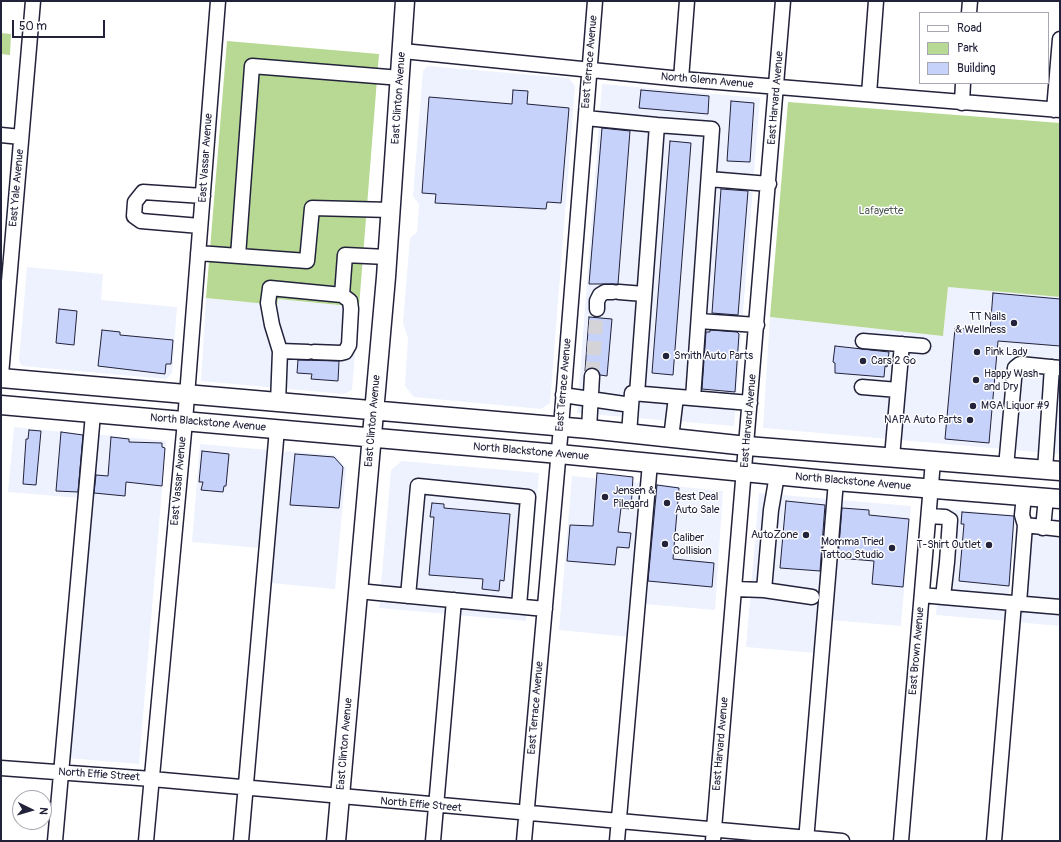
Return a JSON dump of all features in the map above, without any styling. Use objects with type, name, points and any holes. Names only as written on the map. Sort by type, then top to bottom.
[{"type":"main road","name":"East Clinton Avenue","points":[[336,841],[391,210],[406,1]]},
{"type":"main road","points":[[1,377],[278,403],[589,429],[747,446],[1052,470]]},
{"type":"main road","name":"North Blackstone Avenue","points":[[1,405],[559,454],[836,481],[1053,498]]},
{"type":"street","name":"East Yale Avenue","points":[[1,377],[33,1]]},
{"type":"street","name":"East Vassar Avenue","points":[[146,841],[185,421],[218,1]]},
{"type":"street","name":"East Terrace Avenue","points":[[524,841],[564,395],[595,1]]},
{"type":"street","points":[[681,79],[687,1]]},
{"type":"street","name":"East Harvard Avenue","points":[[713,835],[769,184],[783,1]]},
{"type":"street","points":[[869,94],[876,1]]},
{"type":"street","points":[[969,12],[970,1]]},
{"type":"street","points":[[1057,110],[1060,38]]},
{"type":"street","name":"North Glenn Avenue","points":[[403,51],[681,79],[1057,110]]},
{"type":"street","points":[[238,256],[252,66],[401,78]]},
{"type":"street","points":[[962,103],[963,84]]},
{"type":"street","points":[[586,118],[712,129],[693,398]]},
{"type":"street","points":[[629,434],[634,400],[644,294],[657,125]]},
{"type":"street","points":[[1,135],[21,137]]},
{"type":"street","points":[[709,179],[769,184]]},
{"type":"street","points":[[200,226],[142,221],[134,216],[135,202],[143,192],[203,196]]},
{"type":"street","points":[[198,253],[307,261],[312,208],[391,210]]},
{"type":"street","points":[[342,295],[345,255],[387,257]]},
{"type":"street","points":[[278,403],[280,351],[272,325],[268,303],[270,288],[342,295],[350,301],[352,308],[348,345],[345,352],[332,354],[280,351]]},
{"type":"street","points":[[597,309],[597,301],[600,295],[604,292],[644,294]]},
{"type":"street","points":[[699,321],[757,325]]},
{"type":"street","points":[[864,340],[923,346]]},
{"type":"street","points":[[892,458],[902,344]]},
{"type":"street","points":[[1006,467],[1015,368],[1020,364],[1056,368],[1052,470]]},
{"type":"street","points":[[589,429],[589,400],[592,376]]},
{"type":"street","points":[[862,387],[898,390]]},
{"type":"street","points":[[564,395],[589,400],[634,400],[676,397],[750,403]]},
{"type":"street","points":[[670,438],[676,397]]},
{"type":"street","points":[[55,841],[93,414]]},
{"type":"street","points":[[241,841],[277,429]]},
{"type":"street","name":"East Brown Avenue","points":[[901,841],[933,461]]},
{"type":"street","points":[[617,841],[650,463]]},
{"type":"street","points":[[764,590],[771,510],[777,475]]},
{"type":"street","points":[[806,840],[836,481]]},
{"type":"street","points":[[408,596],[418,486],[528,497],[518,606]]},
{"type":"street","points":[[994,841],[1025,525],[1022,515],[1024,496]]},
{"type":"street","points":[[1044,528],[1053,498]]},
{"type":"street","points":[[929,516],[945,517],[950,520],[943,597]]},
{"type":"street","points":[[1025,525],[1060,530]]},
{"type":"street","points":[[925,560],[947,562]]},
{"type":"street","points":[[734,589],[764,590],[812,597]]},
{"type":"street","points":[[358,591],[545,609]]},
{"type":"street","points":[[922,595],[1060,607]]},
{"type":"street","points":[[433,841],[454,600]]},
{"type":"street","name":"North Effie Street","points":[[1,768],[152,779],[526,814],[619,820],[713,835],[842,841]]},
{"type":"shaded area","points":[[427,66],[569,78],[575,86],[550,403],[541,409],[414,397],[405,386],[408,338],[403,323],[410,238],[417,232],[419,204],[413,196],[423,71]]},
{"type":"shaded area","points":[[602,84],[760,98],[734,426],[577,413]]},
{"type":"shaded area","points":[[27,267],[103,274],[101,300],[177,307],[172,373],[166,379],[22,366],[19,361]]},
{"type":"shaded area","points":[[948,287],[1060,297],[1060,454],[763,428],[770,317],[943,336]]},
{"type":"shaded area","points":[[206,298],[277,305],[277,299],[359,307],[352,390],[344,394],[201,381]]},
{"type":"shaded area","points":[[14,427],[85,434],[80,498],[8,492]]},
{"type":"shaded area","points":[[94,434],[166,441],[139,764],[67,758]]},
{"type":"shaded area","points":[[200,444],[269,450],[260,548],[192,542]]},
{"type":"shaded area","points":[[286,451],[335,455],[346,468],[335,589],[271,583],[282,453],[285,453]]},
{"type":"shaded area","points":[[402,461],[539,473],[526,621],[457,615],[459,592],[381,585],[391,470]]},
{"type":"shaded area","points":[[572,476],[643,483],[630,637],[559,630]]},
{"type":"shaded area","points":[[654,484],[723,491],[715,610],[644,604]]},
{"type":"shaded area","points":[[759,493],[829,499],[816,653],[746,647]]},
{"type":"shaded area","points":[[840,500],[911,506],[901,626],[830,620]]},
{"type":"shaded area","points":[[945,509],[1016,515],[1007,621],[936,615]]},
{"type":"shaded area","points":[[1026,516],[1060,519],[1060,626],[1016,622]]},
{"type":"shaded area","points":[[380,602],[443,608],[447,610],[448,614],[379,608]]},
{"type":"green space","points":[[1,33],[11,34],[10,55],[1,54]]},
{"type":"green space","points":[[227,41],[379,54],[359,307],[278,299],[277,305],[206,298]]},
{"type":"green space","name":"Lafayette","points":[[788,102],[1060,123],[1060,297],[948,287],[943,336],[770,317]]},
{"type":"building","points":[[513,90],[528,91],[527,104],[569,108],[561,203],[547,202],[546,209],[435,203],[436,194],[422,193],[429,97],[512,104]]},
{"type":"building","points":[[641,90],[709,96],[708,114],[639,108]]},
{"type":"building","points":[[731,101],[754,103],[750,162],[727,161]]},
{"type":"building","points":[[602,128],[630,131],[618,284],[589,284]]},
{"type":"building","points":[[670,141],[691,143],[673,375],[652,373]]},
{"type":"building","points":[[721,189],[748,191],[738,315],[712,313]]},
{"type":"building","points":[[993,293],[1060,299],[1060,346],[998,341],[989,443],[945,439],[955,328],[990,331]]},
{"type":"building","points":[[59,309],[77,311],[74,345],[56,343]]},
{"type":"building","points":[[589,317],[612,319],[607,376],[600,375],[597,369],[593,368],[585,371]]},
{"type":"building","points":[[102,330],[120,332],[120,335],[173,340],[171,364],[166,364],[165,374],[98,366]]},
{"type":"building","points":[[710,330],[737,332],[739,334],[735,392],[702,389],[706,332],[710,332]]},
{"type":"building","points":[[835,346],[889,352],[884,377],[835,373],[835,363],[833,362]]},
{"type":"building","points":[[298,360],[339,361],[338,381],[311,379],[312,374],[297,373]]},
{"type":"building","points":[[29,430],[41,431],[36,485],[23,484],[26,439],[28,439]]},
{"type":"building","points":[[61,432],[83,435],[78,492],[56,491]]},
{"type":"building","points":[[111,437],[129,439],[129,442],[162,443],[162,447],[165,448],[162,486],[126,482],[125,496],[94,493],[96,475],[108,476]]},
{"type":"building","points":[[202,451],[229,454],[226,486],[224,486],[223,492],[201,490],[203,482],[199,482]]},
{"type":"building","points":[[295,454],[334,457],[343,467],[339,508],[290,505]]},
{"type":"building","points":[[597,473],[633,477],[631,509],[621,508],[618,532],[631,533],[629,548],[617,547],[615,565],[567,561],[570,525],[593,526]]},
{"type":"building","points":[[657,485],[679,488],[673,559],[714,563],[712,587],[648,581]]},
{"type":"building","points":[[786,501],[825,505],[820,571],[780,568]]},
{"type":"building","points":[[432,503],[444,504],[444,508],[510,514],[504,581],[500,580],[499,591],[482,589],[483,579],[429,575],[434,517],[430,517]]},
{"type":"building","points":[[842,508],[869,510],[869,515],[909,519],[903,587],[872,584],[874,561],[838,558]]},
{"type":"building","points":[[962,512],[1014,516],[1009,586],[959,581],[964,524],[961,524]]},
{"type":"tunnel","points":[[592,376],[597,309]]},
{"type":"place","name":"TT Nails & Wellness","points":[[1014,323]]},
{"type":"place","name":"Pink Lady","points":[[977,352]]},
{"type":"place","name":"Smith Auto Parts","points":[[666,356]]},
{"type":"place","name":"Cars 2 Go","points":[[863,361]]},
{"type":"place","name":"Happy Wash and Dry","points":[[976,380]]},
{"type":"place","name":"MGA Liquor #9","points":[[973,406]]},
{"type":"place","name":"NAPA Auto Parts","points":[[970,420]]},
{"type":"place","name":"Jensen & Pilegard","points":[[605,497]]},
{"type":"place","name":"Best Deal Auto Sale","points":[[667,503]]},
{"type":"place","name":"AutoZone","points":[[806,535]]},
{"type":"place","name":"Caliber Collision","points":[[665,544]]},
{"type":"place","name":"T-Shirt Outlet","points":[[989,545]]},
{"type":"place","name":"Momma Tried Tattoo Studio","points":[[892,548]]}]
